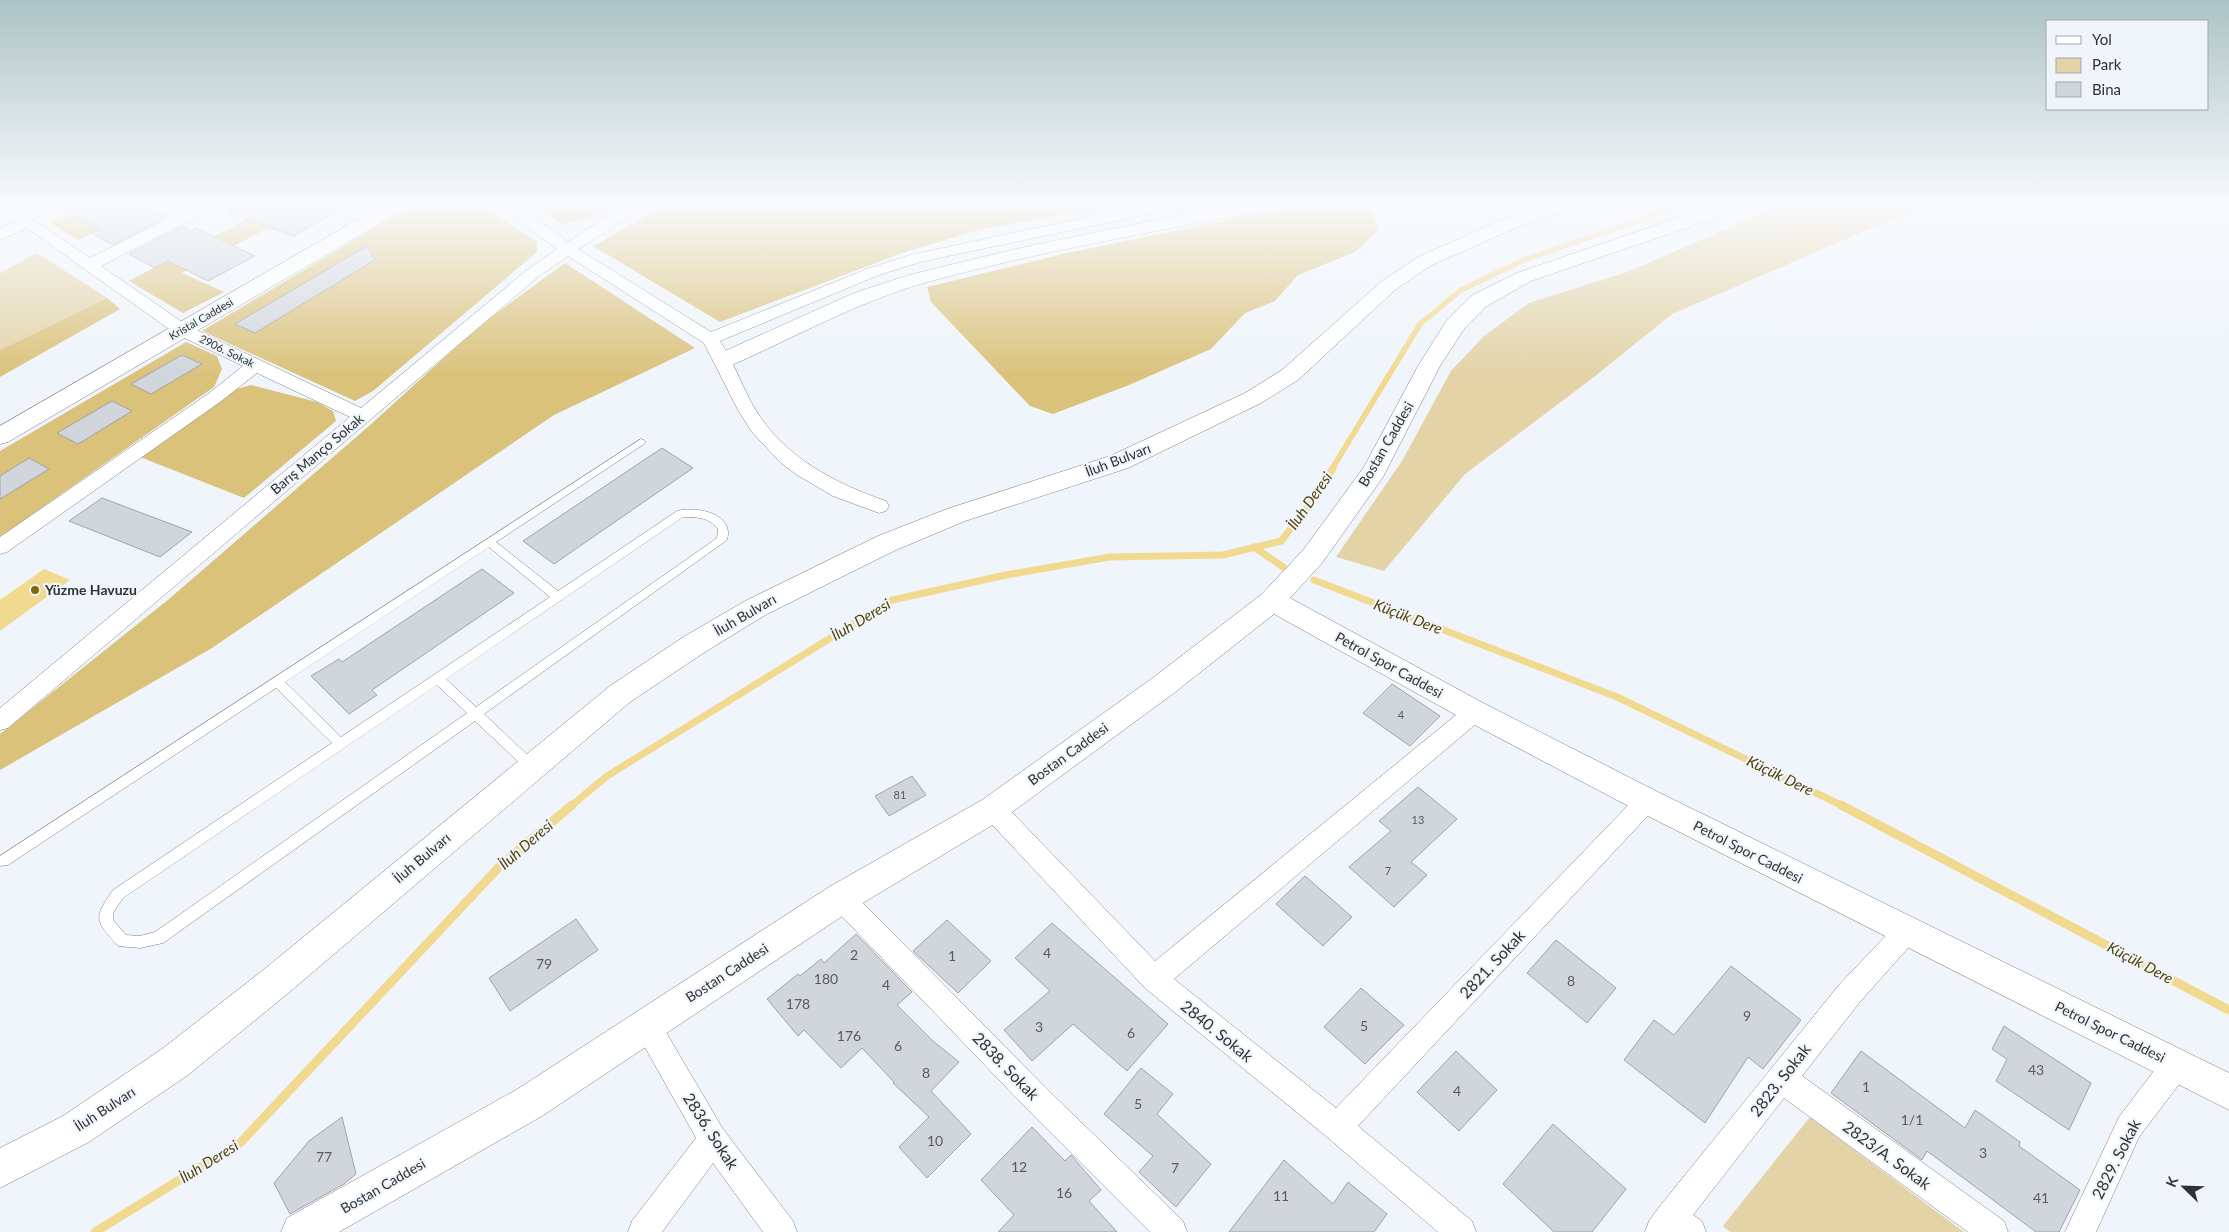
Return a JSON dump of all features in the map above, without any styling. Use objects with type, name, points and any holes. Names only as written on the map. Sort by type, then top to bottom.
[{"type":"street","name":"2906. Sokak","points":[[82,259],[182,330],[362,416]]},
{"type":"street","points":[[90,265],[101,259]]},
{"type":"street","name":"Kristal Caddesi","points":[[0,436],[303,259]]},
{"type":"street","name":"Barış Manço Sokak","points":[[0,721],[526,278],[551,259]]},
{"type":"street","points":[[584,259],[702,334],[724,360],[732,382],[748,412],[772,446],[793,465],[848,497],[879,506]]},
{"type":"street","points":[[702,334],[912,259]]},
{"type":"street","points":[[724,360],[862,298],[916,279],[997,259]]},
{"type":"street","name":"İluh Bulvarı","points":[[0,1169],[76,1128],[176,1062],[274,983],[620,694],[695,644],[758,607],[887,542],[956,514],[1119,462],[1254,398],[1290,375],[1388,286],[1429,259]]},
{"type":"street","name":"Bostan Caddesi","points":[[301,1232],[529,1103],[841,898],[993,808],[1164,686],[1272,601],[1313,556],[1374,471],[1429,366],[1455,325],[1479,301],[1524,278],[1577,259]]},
{"type":"street","points":[[0,548],[214,398],[256,365]]},
{"type":"street","name":"Petrol Spor Caddesi","points":[[1272,601],[1475,712],[1647,801],[2229,1092]]},
{"type":"street","points":[[1154,979],[1475,712]]},
{"type":"street","name":"2821. Sokak","points":[[1337,1127],[1647,801]]},
{"type":"street","name":"2840. Sokak","points":[[993,808],[1154,979],[1337,1127],[1461,1232]]},
{"type":"street","name":"2838. Sokak","points":[[841,898],[1042,1104],[1172,1232]]},
{"type":"street","name":"2823. Sokak","points":[[1674,1227],[1782,1078],[1849,994],[1906,932]]},
{"type":"street","name":"2836. Sokak","points":[[647,1026],[713,1139],[782,1232]]},
{"type":"street","name":"2829. Sokak","points":[[2080,1232],[2130,1127],[2176,1065]]},
{"type":"street","name":"2823/A. Sokak","points":[[1782,1078],[1993,1232]]},
{"type":"street","points":[[643,1232],[713,1139]]},
{"type":"lane","points":[[3,861],[641,442]]},
{"type":"lane","points":[[695,512],[707,515],[724,528],[722,540],[158,938],[140,942],[123,941],[106,922],[106,911],[110,902],[118,894],[558,597],[681,514],[695,512]]},
{"type":"lane","points":[[489,542],[558,597]]},
{"type":"lane","points":[[438,678],[532,767]]},
{"type":"lane","points":[[276,681],[341,744]]},
{"type":"green space","points":[[25,259],[47,259],[107,298],[0,350],[0,273]]},
{"type":"green space","points":[[1656,259],[1799,259],[1672,314],[1594,377],[1465,474],[1384,571],[1336,557],[1402,461],[1451,371],[1484,336],[1529,303],[1630,271]]},
{"type":"green space","points":[[1810,1117],[1964,1232],[1730,1232],[1723,1226]]},
{"type":"shaded area","points":[[170,259],[208,259],[182,273],[224,292],[183,313],[129,281]]},
{"type":"shaded area","points":[[322,259],[528,259],[373,391],[355,401],[202,331]]},
{"type":"shaded area","points":[[616,259],[885,259],[720,322]]},
{"type":"shaded area","points":[[1040,259],[1336,259],[1298,275],[1275,301],[1245,313],[1211,349],[1129,385],[1053,414],[1030,406],[931,302],[927,287]]},
{"type":"shaded area","points":[[565,263],[695,348],[554,415],[212,648],[0,770],[0,734],[169,599],[369,426],[479,326]]},
{"type":"shaded area","points":[[107,298],[120,309],[0,377],[0,350]]},
{"type":"shaded area","points":[[186,342],[217,356],[222,369],[214,387],[0,537],[0,451]]},
{"type":"shaded area","points":[[251,385],[317,402],[333,411],[336,421],[244,498],[140,457],[237,389]]},
{"type":"shaded area","name":"Yüzme Havuzu","points":[[44,569],[70,580],[0,631],[0,600]]},
{"type":"building","points":[[139,259],[248,259],[208,281],[168,261],[155,268]]},
{"type":"building","points":[[344,259],[375,260],[255,333],[235,324]]},
{"type":"building","points":[[182,355],[202,364],[151,394],[131,384]]},
{"type":"building","points":[[112,401],[132,411],[78,444],[57,433]]},
{"type":"building","points":[[662,448],[693,468],[554,564],[523,541]]},
{"type":"building","points":[[29,458],[49,469],[0,499],[0,476]]},
{"type":"building","points":[[102,498],[192,532],[160,557],[69,521]]},
{"type":"building","points":[[482,569],[514,593],[372,690],[377,695],[349,714],[311,676],[339,659],[342,662]]},
{"type":"building","points":[[1392,684],[1440,716],[1410,746],[1363,713]]},
{"type":"building","points":[[912,776],[926,795],[889,816],[875,796]]},
{"type":"building","points":[[1418,787],[1457,819],[1411,862],[1427,875],[1394,907],[1349,867],[1391,831],[1379,821]]},
{"type":"building","points":[[1305,876],[1352,917],[1323,946],[1276,904]]},
{"type":"building","points":[[576,919],[598,950],[510,1011],[489,978]]},
{"type":"building","points":[[947,920],[991,961],[958,993],[913,951]]},
{"type":"building","points":[[1052,923],[1168,1024],[1127,1071],[1073,1024],[1032,1061],[1004,1030],[1050,991],[1015,958]]},
{"type":"building","points":[[856,934],[912,992],[897,1005],[933,1041],[959,1062],[931,1091],[971,1134],[927,1178],[899,1147],[929,1117],[893,1083],[862,1048],[841,1068],[804,1030],[798,1036],[767,999],[798,974],[800,976],[821,959],[824,963]]},
{"type":"building","points":[[1556,940],[1616,988],[1587,1023],[1527,973]]},
{"type":"building","points":[[1731,966],[1801,1020],[1763,1069],[1748,1057],[1705,1123],[1624,1060],[1654,1020],[1674,1035]]},
{"type":"building","points":[[1361,988],[1404,1025],[1365,1064],[1324,1027]]},
{"type":"building","points":[[2004,1026],[2091,1083],[2069,1130],[1996,1081],[2007,1059],[1992,1049]]},
{"type":"building","points":[[1456,1051],[1497,1090],[1459,1131],[1417,1092]]},
{"type":"building","points":[[1861,1051],[1965,1128],[1975,1110],[2020,1142],[2019,1146],[2080,1190],[2059,1232],[2036,1232],[1927,1151],[1922,1160],[1831,1093]]},
{"type":"building","points":[[1141,1068],[1173,1094],[1157,1114],[1211,1164],[1176,1207],[1139,1172],[1153,1156],[1104,1114]]},
{"type":"building","points":[[342,1117],[356,1174],[344,1184],[290,1214],[274,1183],[309,1141]]},
{"type":"building","points":[[1553,1124],[1626,1189],[1592,1232],[1554,1232],[1503,1184]]},
{"type":"building","points":[[1032,1127],[1065,1161],[1071,1155],[1101,1190],[1089,1201],[1117,1232],[998,1232],[1014,1215],[981,1180]]},
{"type":"building","points":[[1284,1160],[1333,1204],[1348,1182],[1387,1214],[1374,1232],[1229,1232]]},
{"type":"waterway","name":"İluh Deresi","points":[[1332,469],[1420,324],[1461,290],[1525,259]]},
{"type":"waterway","name":"İluh Deresi","points":[[1255,547],[1281,541],[1317,495],[1333,468]]},
{"type":"waterway","name":"İluh Deresi","points":[[571,806],[607,776],[892,600],[1006,575],[1110,557],[1223,555],[1255,547]]},
{"type":"waterway","name":"Küçük Dere","points":[[1255,547],[1283,567]]},
{"type":"waterway","name":"Küçük Dere","points":[[1314,580],[1617,697],[1842,805]]},
{"type":"waterway","name":"İluh Deresi","points":[[95,1232],[241,1142],[500,866],[572,805]]},
{"type":"waterway","name":"Küçük Dere","points":[[1842,805],[2229,1010]]},
{"type":"place","name":"Yüzme Havuzu","points":[[35,590]]}]
